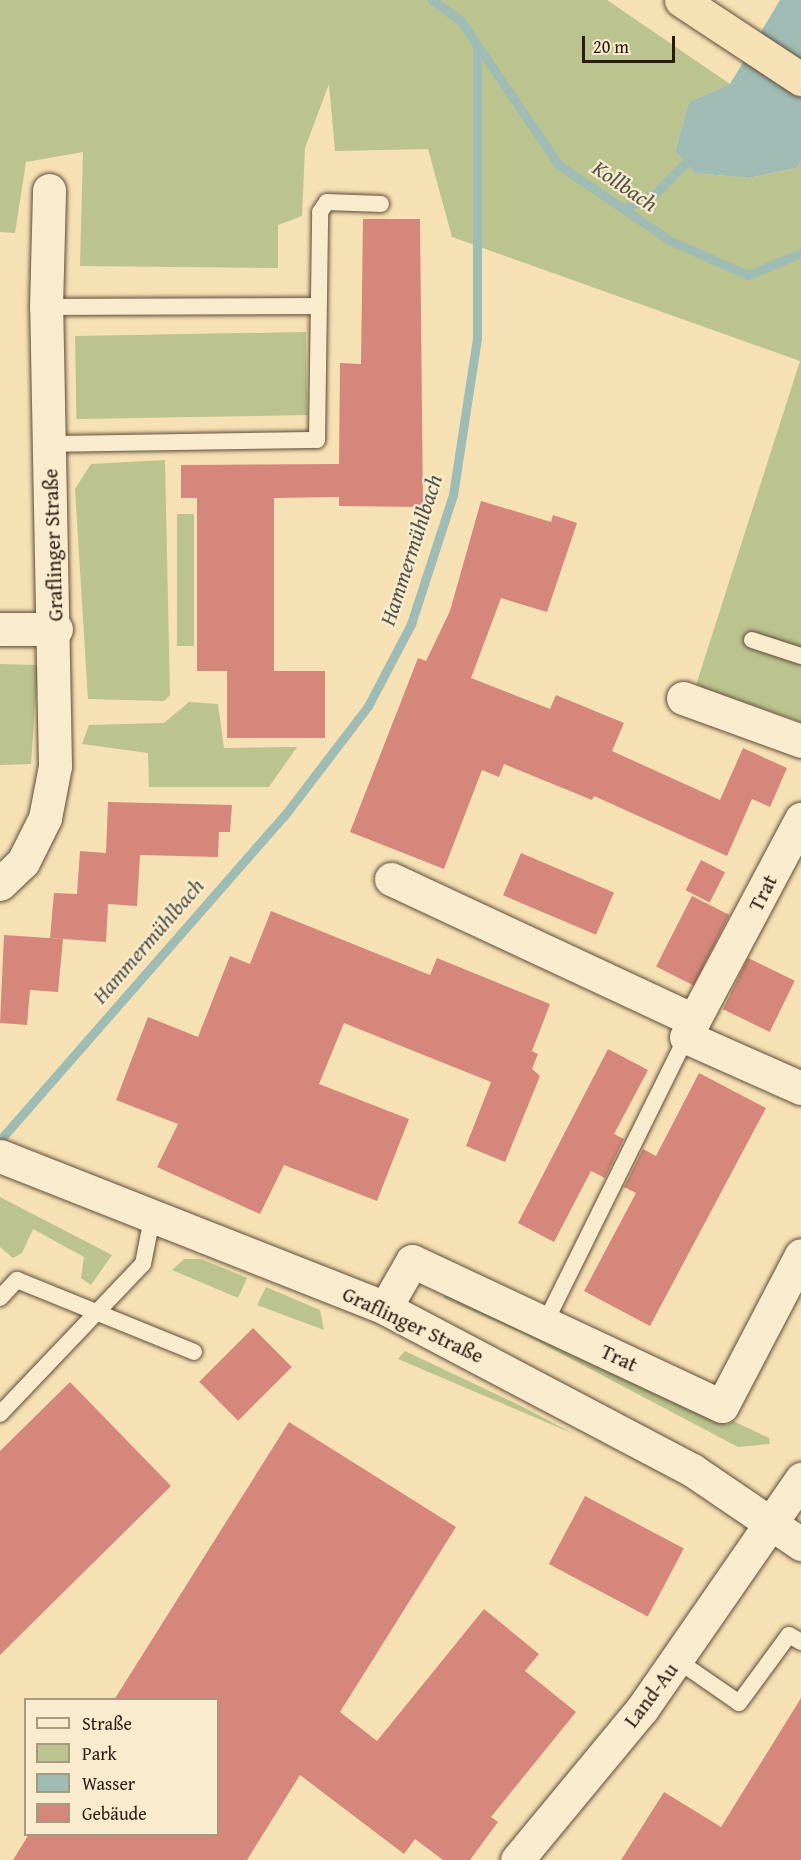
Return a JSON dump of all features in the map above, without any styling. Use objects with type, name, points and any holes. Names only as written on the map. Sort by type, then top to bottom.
[{"type":"highway","points":[[681,0],[745,39],[801,79]]},
{"type":"street","name":"Graflinger Straße","points":[[0,884],[23,862],[45,818],[55,766],[56,629],[46,307],[49,190]]},
{"type":"street","points":[[0,629],[56,629]]},
{"type":"street","points":[[683,698],[801,741]]},
{"type":"street","name":"Trat","points":[[690,1029],[801,819]]},
{"type":"street","points":[[391,879],[690,1029],[801,1088]]},
{"type":"street","name":"Graflinger Straße","points":[[10,1160],[152,1218],[385,1308],[561,1397],[771,1519],[801,1544]]},
{"type":"street","name":"Trat","points":[[385,1308],[412,1261],[722,1406],[801,1255]]},
{"type":"street","points":[[771,1519],[801,1479]]},
{"type":"street","name":"Land-Au","points":[[519,1859],[677,1660],[771,1519]]},
{"type":"lane","points":[[50,444],[317,440],[316,306],[320,212],[327,202],[381,204]]},
{"type":"lane","points":[[46,307],[316,306]]},
{"type":"lane","points":[[752,640],[801,656]]},
{"type":"lane","points":[[545,1323],[690,1029]]},
{"type":"lane","points":[[0,1414],[143,1264],[152,1218]]},
{"type":"lane","points":[[0,1298],[17,1280],[194,1352]]},
{"type":"lane","points":[[677,1660],[740,1703],[789,1635],[801,1642]]},
{"type":"green space","points":[[0,0],[607,0],[730,84],[689,102],[675,151],[694,173],[749,178],[796,168],[801,162],[801,722],[696,685],[800,361],[452,237],[428,149],[335,151],[329,84],[305,148],[302,216],[278,225],[278,268],[80,266],[83,152],[26,162],[15,233],[0,232]]},
{"type":"green space","points":[[306,332],[307,415],[76,419],[75,336]]},
{"type":"green space","points":[[165,460],[170,695],[164,701],[88,699],[75,489],[91,464]]},
{"type":"green space","points":[[177,514],[194,514],[194,646],[177,646]]},
{"type":"green space","points":[[0,664],[38,665],[31,764],[0,765]]},
{"type":"green space","points":[[189,702],[218,704],[224,748],[297,747],[269,787],[149,787],[148,753],[82,744],[89,725],[164,723]]},
{"type":"green space","points":[[0,1197],[112,1255],[91,1285],[81,1278],[84,1257],[33,1229],[22,1253],[13,1258],[0,1247]]},
{"type":"green space","points":[[184,1259],[201,1259],[247,1278],[238,1298],[172,1270]]},
{"type":"green space","points":[[266,1287],[320,1310],[324,1330],[257,1305]]},
{"type":"green space","points":[[447,1294],[727,1425],[733,1421],[769,1438],[770,1444],[738,1447],[524,1334],[443,1298]]},
{"type":"green space","points":[[405,1351],[521,1406],[574,1434],[398,1359]]},
{"type":"water","points":[[780,0],[801,0],[801,162],[796,168],[749,178],[694,173],[675,151],[689,102],[730,84]]},
{"type":"building","points":[[363,219],[420,219],[423,507],[339,506],[339,497],[274,498],[274,671],[325,671],[325,738],[227,738],[227,671],[197,671],[197,498],[181,498],[181,465],[339,464],[340,363],[361,364]]},
{"type":"building","points":[[481,501],[551,522],[553,515],[577,523],[547,612],[501,598],[471,678],[550,709],[556,695],[624,723],[612,751],[720,800],[743,748],[787,768],[770,807],[752,799],[727,856],[594,796],[592,800],[504,764],[499,777],[482,770],[444,869],[350,832],[418,658],[426,661],[450,611]]},
{"type":"building","points":[[108,802],[232,805],[230,832],[219,832],[218,857],[140,855],[137,906],[108,904],[106,942],[50,938],[54,893],[77,894],[80,851],[106,853]]},
{"type":"building","points":[[521,853],[614,892],[596,935],[503,895]]},
{"type":"building","points":[[701,860],[725,872],[710,903],[686,890]]},
{"type":"building","points":[[692,896],[729,915],[694,985],[656,966]]},
{"type":"building","points":[[271,911],[430,975],[437,958],[550,1004],[532,1051],[538,1054],[532,1069],[540,1076],[505,1162],[466,1146],[491,1082],[344,1023],[319,1084],[409,1119],[377,1201],[284,1165],[260,1214],[157,1167],[178,1124],[116,1100],[148,1017],[198,1037],[230,956],[250,964]]},
{"type":"building","points":[[4,935],[63,939],[58,992],[30,990],[27,1025],[0,1023]]},
{"type":"building","points":[[748,958],[795,981],[770,1032],[723,1009]]},
{"type":"building","points":[[608,1049],[648,1070],[614,1134],[624,1139],[605,1178],[591,1171],[554,1242],[518,1223]]},
{"type":"building","points":[[699,1073],[766,1108],[650,1326],[584,1291],[636,1193],[624,1187],[643,1149],[656,1156]]},
{"type":"building","points":[[253,1328],[292,1367],[238,1421],[199,1382]]},
{"type":"building","points":[[70,1382],[171,1486],[0,1655],[0,1451]]},
{"type":"building","points":[[289,1422],[456,1527],[340,1712],[377,1741],[484,1609],[539,1654],[525,1671],[576,1712],[491,1817],[498,1822],[470,1860],[443,1860],[415,1839],[404,1854],[300,1775],[247,1860],[13,1860],[28,1836],[219,1836],[219,1698],[115,1698]]},
{"type":"building","points":[[585,1496],[684,1549],[648,1617],[549,1564]]},
{"type":"building","points":[[801,1698],[801,1860],[621,1860],[664,1792],[721,1827]]},
{"type":"waterway","name":"Kollbach","points":[[432,0],[460,20],[559,165],[671,241],[748,275],[801,253]]},
{"type":"waterway","name":"Hammermühlbach","points":[[0,1140],[284,816],[368,706],[411,624],[453,495],[477,338],[477,45]]},
{"type":"waterway","points":[[624,209],[656,193],[685,163]]}]
